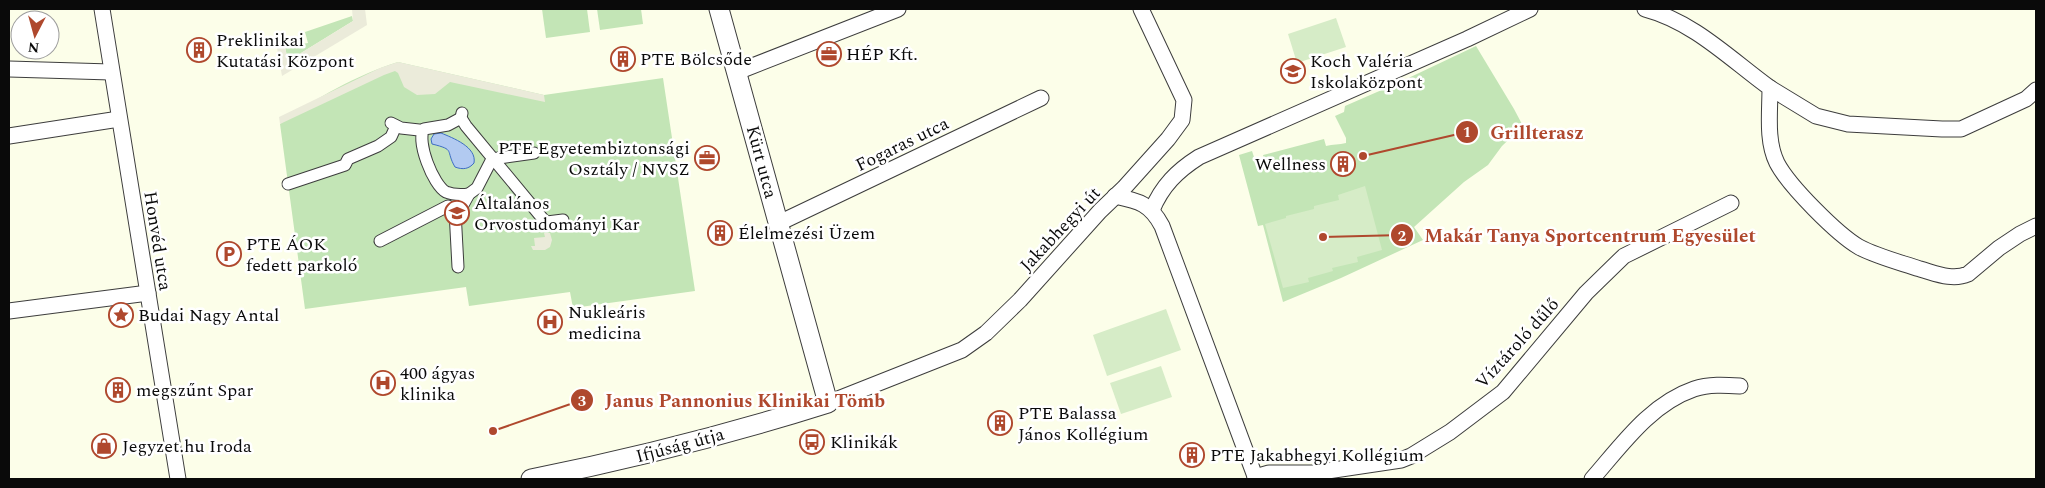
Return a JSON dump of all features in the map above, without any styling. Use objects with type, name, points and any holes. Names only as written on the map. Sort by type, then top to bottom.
[{"type":"street","name":"Honvéd utca","points":[[102,9],[178,479]]},
{"type":"street","name":"Kürt utca","points":[[719,9],[828,403]]},
{"type":"street","points":[[737,72],[898,9]]},
{"type":"street","points":[[1115,196],[1168,139],[1182,120],[1184,100],[1141,9]]},
{"type":"street","points":[[1255,478],[1162,226],[1152,210],[1157,198],[1172,177],[1199,157],[1467,39],[1530,9]]},
{"type":"street","points":[[1645,9],[1677,20],[1711,42],[1734,62],[1770,88],[1816,116],[1848,124],[1961,129],[2026,99],[2036,90]]},
{"type":"street","points":[[9,69],[112,72]]},
{"type":"street","points":[[1770,88],[1772,152],[1778,165],[1794,188],[1824,218],[1857,246],[1878,256],[1924,270],[1951,277],[1961,277],[1968,274],[2020,234],[2036,226]]},
{"type":"street","name":"Fogaras utca","points":[[779,223],[1041,98]]},
{"type":"street","points":[[422,132],[429,127],[448,125],[462,115],[466,126],[544,221],[563,220]]},
{"type":"street","points":[[9,136],[119,119]]},
{"type":"street","points":[[288,184],[345,165],[348,159],[378,146],[391,137],[393,124],[422,132]]},
{"type":"street","points":[[422,132],[422,147],[436,182],[444,191],[452,194],[469,194]]},
{"type":"street","points":[[492,159],[534,153]]},
{"type":"street","points":[[380,241],[463,205],[469,194],[477,188],[492,159]]},
{"type":"street","points":[[482,177],[503,173]]},
{"type":"street","points":[[452,194],[458,267]]},
{"type":"street","name":"Jakabhegyi út","points":[[828,403],[962,350],[974,342],[1020,300],[1115,196],[1139,201],[1152,210]]},
{"type":"street","name":"Víztároló dűlő","points":[[1255,478],[1269,473],[1323,472],[1401,460],[1411,456],[1450,432],[1503,392],[1586,293],[1624,256],[1731,202]]},
{"type":"street","points":[[9,311],[148,293]]},
{"type":"street","points":[[1592,479],[1645,420],[1672,399],[1695,388],[1714,385],[1740,386]]},
{"type":"street","name":"Ifjúság útja","points":[[531,479],[622,461],[772,421],[828,403]]},
{"type":"green space","points":[[542,9],[587,9],[590,32],[546,38]]},
{"type":"green space","points":[[597,9],[641,9],[643,24],[600,30]]},
{"type":"green space","points":[[352,16],[353,21],[288,61],[285,47],[308,43],[305,32]]},
{"type":"green space","points":[[1336,18],[1346,47],[1297,63],[1288,34]]},
{"type":"green space","points":[[1476,46],[1523,126],[1502,146],[1488,165],[1464,182],[1414,227],[1423,240],[1341,278],[1283,302],[1263,225],[1258,226],[1239,155],[1252,151],[1257,166],[1265,164],[1263,155],[1324,139],[1326,146],[1346,143],[1346,138],[1335,116],[1344,112],[1345,106]]},
{"type":"green space","points":[[398,62],[544,95],[663,78],[695,291],[573,308],[570,292],[469,306],[466,287],[305,309],[280,124],[307,105],[337,88]]},
{"type":"green space","points":[[1365,186],[1382,250],[1357,257],[1358,262],[1332,268],[1333,271],[1308,278],[1309,282],[1283,288],[1265,224],[1286,218],[1286,216],[1314,209],[1314,206],[1339,200],[1338,195]]},
{"type":"green space","points":[[1166,309],[1181,350],[1107,376],[1093,335]]},
{"type":"green space","points":[[1161,366],[1172,397],[1121,414],[1110,383]]},
{"type":"shaded area","points":[[352,9],[365,9],[367,25],[282,76],[277,48],[285,47],[288,61],[353,21]]},
{"type":"shaded area","points":[[398,62],[544,95],[545,102],[450,82],[435,94],[417,95],[404,87],[398,73],[395,71],[280,124],[279,117],[380,68]]},
{"type":"shaded area","points":[[544,233],[550,233],[552,240],[550,247],[545,250],[533,250],[531,246],[535,246],[534,238],[545,237]]},
{"type":"water","points":[[441,133],[458,140],[472,152],[474,163],[470,167],[455,167],[447,149],[432,144],[431,139],[434,134]]},
{"type":"place","name":"Preklinikai Kutatási Központ","points":[[199,50]]},
{"type":"place","name":"HÉP Kft.","points":[[829,54]]},
{"type":"place","name":"PTE Bölcsőde","points":[[623,59]]},
{"type":"place","name":"Koch Valéria Iskolaközpont","points":[[1293,71]]},
{"type":"place","name":"Grillterasz","points":[[1363,156]]},
{"type":"place","name":"PTE Egyetembiztonsági Osztály / NVSZ","points":[[707,158]]},
{"type":"place","name":"Wellness","points":[[1343,164]]},
{"type":"place","name":"Általános Orvostudományi Kar","points":[[457,213]]},
{"type":"place","name":"Élelmezési Üzem","points":[[720,233]]},
{"type":"place","name":"Makár Tanya Sportcentrum Egyesület","points":[[1323,237]]},
{"type":"place","name":"PTE ÁOK fedett parkoló","points":[[229,254]]},
{"type":"place","name":"Budai Nagy Antal","points":[[121,315]]},
{"type":"place","name":"Nukleáris medicina","points":[[550,322]]},
{"type":"place","name":"400 ágyas klinika","points":[[383,383]]},
{"type":"place","name":"megszűnt Spar","points":[[118,390]]},
{"type":"place","name":"PTE Balassa János Kollégium","points":[[1000,423]]},
{"type":"place","name":"Janus Pannonius Klinikai Tömb","points":[[493,431]]},
{"type":"place","name":"Klinikák","points":[[812,442]]},
{"type":"place","name":"Jegyzet.hu Iroda","points":[[104,446]]},
{"type":"place","name":"PTE Jakabhegyi Kollégium","points":[[1192,455]]}]
